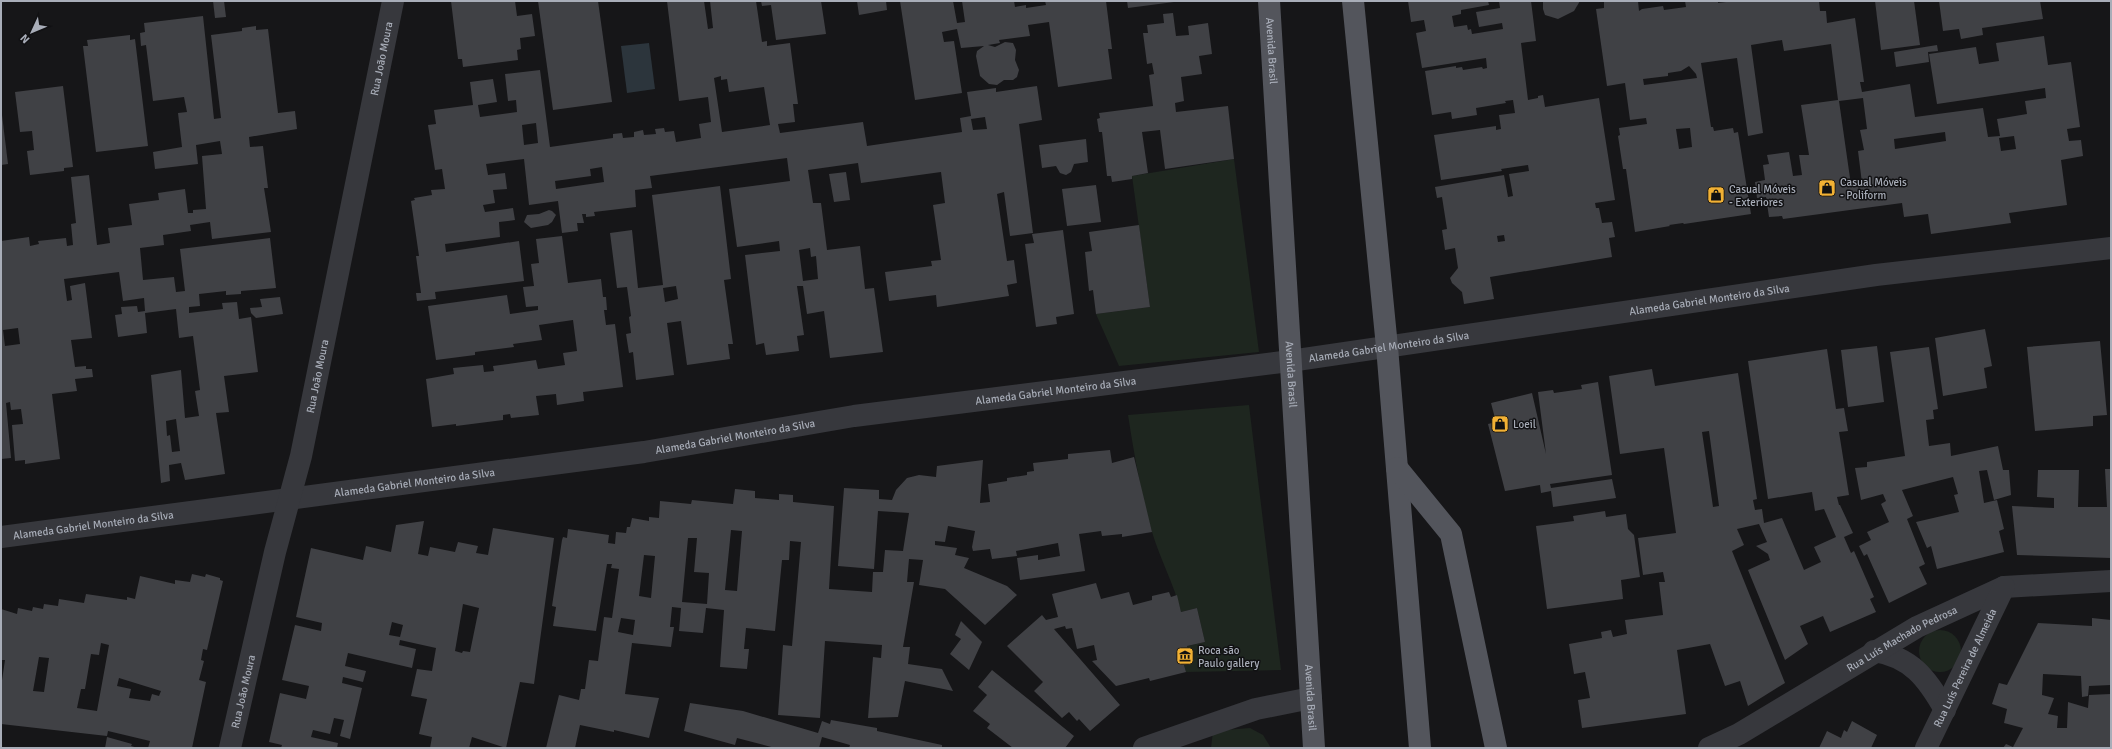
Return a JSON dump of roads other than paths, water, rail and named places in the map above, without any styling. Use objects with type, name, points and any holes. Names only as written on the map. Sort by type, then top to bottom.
[{"type":"main road","name":"Avenida Brasil","points":[[1269,1],[1314,748]]},
{"type":"main road","points":[[1353,1],[1387,347],[1420,748]]},
{"type":"main road","points":[[1397,468],[1451,534],[1496,748]]},
{"type":"street","name":"Rua João Moura","points":[[230,748],[275,552],[291,499],[350,221],[393,1]]},
{"type":"street","name":"Alameda Gabriel Monteiro da Silva","points":[[1,537],[644,452],[854,416],[1290,361],[1876,275],[2111,248]]},
{"type":"street","name":"Rua Luís Machado Pedrosa","points":[[1709,748],[1739,734],[1874,651],[1923,624],[2004,588],[2111,581]]},
{"type":"street","name":"Rua Luís Pereira de Almeida","points":[[1926,748],[2004,588]]},
{"type":"street","points":[[1874,651],[1892,654],[1922,675],[1935,691],[1945,710]]},
{"type":"street","points":[[1144,748],[1256,709],[1311,698]]},
{"type":"place","name":"Casual Móveis - Poliform","points":[[1827,188]]},
{"type":"place","name":"Casual Móveis - Exteriores","points":[[1716,195]]},
{"type":"place","name":"Loeil","points":[[1500,424]]},
{"type":"place","name":"Roca são Paulo gallery","points":[[1185,656]]}]
